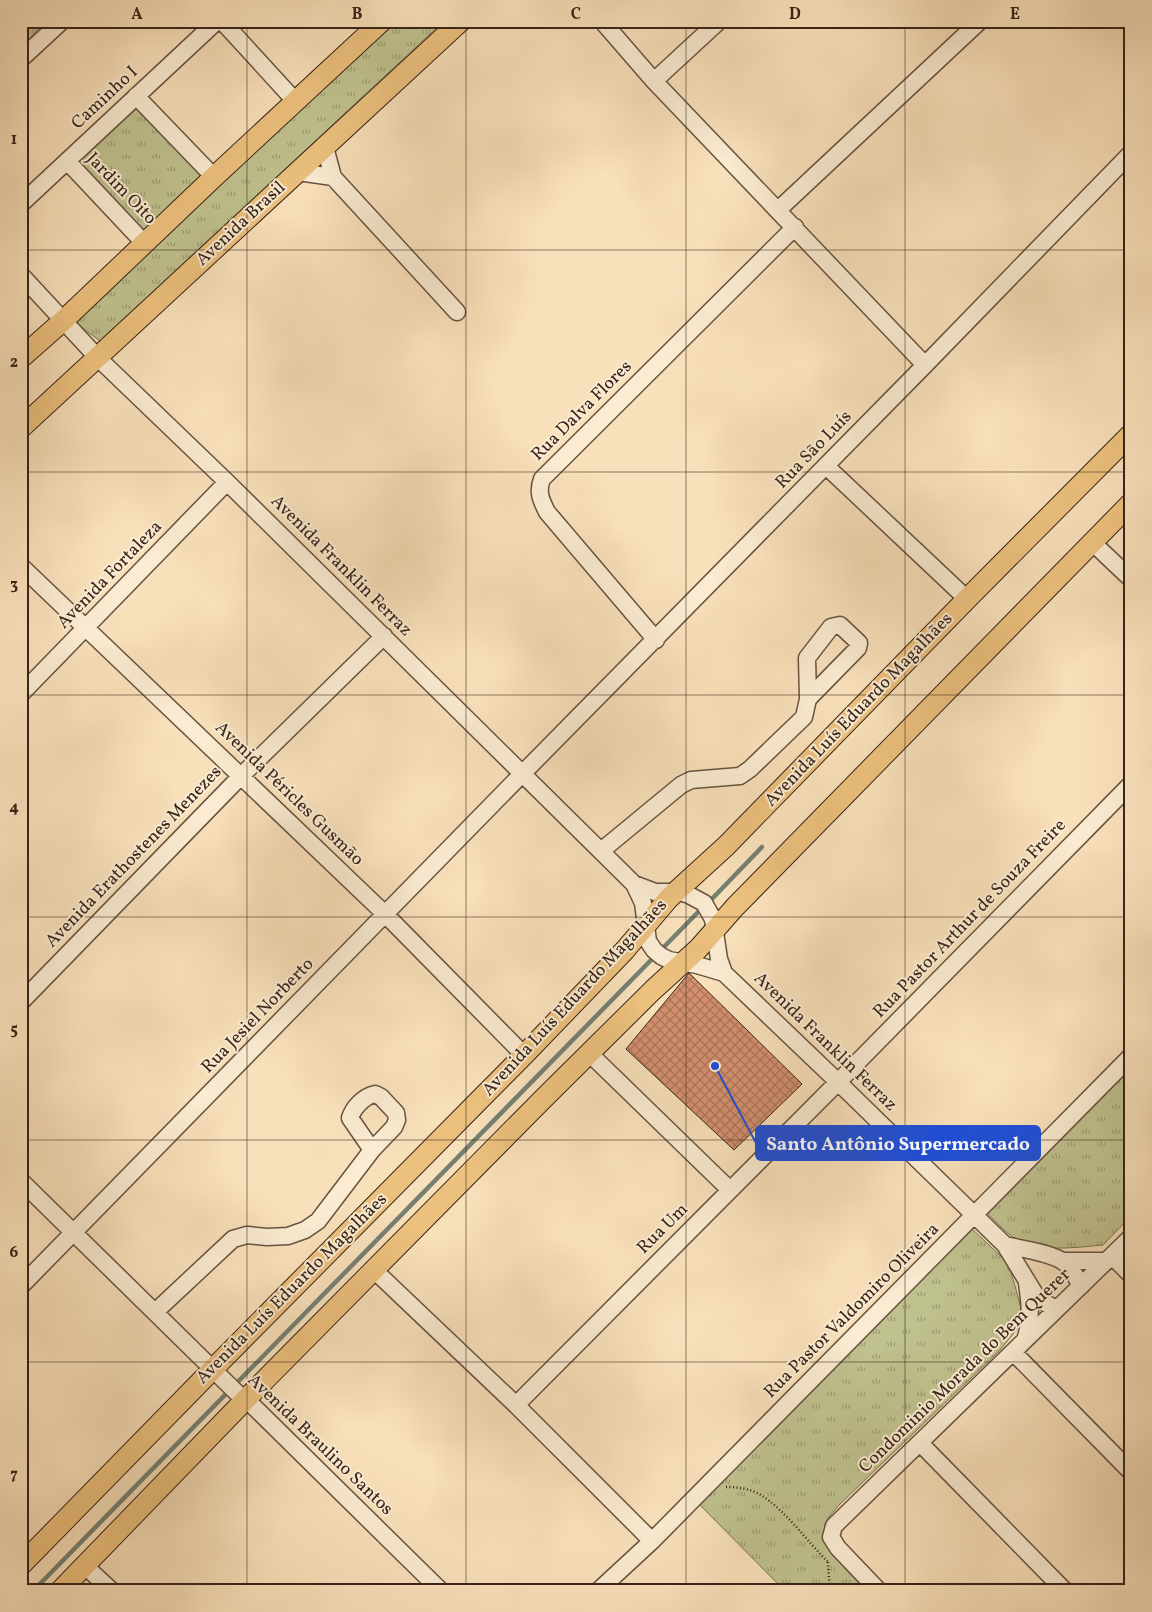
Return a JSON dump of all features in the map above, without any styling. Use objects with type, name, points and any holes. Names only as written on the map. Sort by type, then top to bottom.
[{"type":"main road","points":[[21,358],[64,320],[382,21]]},
{"type":"main road","name":"Avenida Brasil","points":[[21,428],[461,21]]},
{"type":"main road","name":"Avenida Luís Eduardo Magalhães","points":[[21,1565],[216,1373],[625,950],[647,933],[726,846],[1131,434]]},
{"type":"main road","points":[[60,1591],[241,1396],[374,1270],[589,1053],[676,961],[698,949],[715,924],[1131,503]]},
{"type":"street","points":[[21,59],[62,21]]},
{"type":"street","name":"Caminho I","points":[[21,204],[217,21]]},
{"type":"street","points":[[222,21],[296,102]]},
{"type":"street","points":[[602,21],[654,81],[925,365]]},
{"type":"street","points":[[654,81],[719,21]]},
{"type":"street","points":[[778,210],[980,21]]},
{"type":"street","points":[[136,96],[214,177]]},
{"type":"street","points":[[326,147],[333,177],[457,312]]},
{"type":"street","name":"Rua São Luís","points":[[523,773],[656,640],[1131,153]]},
{"type":"street","name":"Jardim Oito","points":[[67,162],[145,244]]},
{"type":"street","points":[[298,172],[333,177]]},
{"type":"street","name":"Rua Dalva Flores","points":[[656,640],[548,512],[540,500],[539,488],[542,479],[795,227]]},
{"type":"street","name":"Avenida Franklin Ferraz","points":[[21,275],[98,358],[384,636],[634,884]]},
{"type":"street","points":[[826,466],[967,599]]},
{"type":"street","name":"Avenida Fortaleza","points":[[21,694],[227,482]]},
{"type":"street","points":[[1092,542],[1131,580]]},
{"type":"street","name":"Avenida Péricles Gusmão","points":[[21,566],[385,914],[524,1054]]},
{"type":"street","name":"Avenida Erathostenes Menezes","points":[[21,1002],[241,776],[384,636]]},
{"type":"street","points":[[601,851],[691,780],[740,776],[750,769],[804,717],[807,711],[808,699]]},
{"type":"street","name":"Rua Jesiel Norberto","points":[[21,1286],[523,773]]},
{"type":"street","name":"Rua Pastor Arthur de Souza Freire","points":[[838,1082],[1131,784]]},
{"type":"street","points":[[634,884],[655,892],[682,893],[704,903],[715,924],[719,959],[724,973]]},
{"type":"street","points":[[634,884],[643,903],[647,933],[654,950],[661,956],[676,961],[724,973]]},
{"type":"street","name":"Avenida Franklin Ferraz","points":[[724,973],[1005,1245],[1026,1281],[1040,1300],[1056,1309]]},
{"type":"street","points":[[589,1053],[730,1190]]},
{"type":"street","name":"Rua Pastor Valdomiro Oliveira","points":[[598,1591],[704,1489],[1131,1056]]},
{"type":"street","name":"Rua Um","points":[[516,1405],[838,1082]]},
{"type":"street","points":[[156,1312],[233,1240],[247,1235],[267,1237],[288,1236],[305,1230],[318,1221],[372,1150]]},
{"type":"street","name":"Avenida Braulino Santos","points":[[21,1181],[441,1591]]},
{"type":"street","name":"Condominio Morada do Bem Querer","points":[[835,1543],[834,1526],[1131,1237]]},
{"type":"street","points":[[1005,1245],[1054,1257],[1062,1261],[1072,1270],[1081,1286]]},
{"type":"street","points":[[1062,1261],[1110,1258],[1131,1275]]},
{"type":"street","points":[[374,1270],[516,1405],[652,1541]]},
{"type":"street","points":[[1026,1281],[1031,1310],[1030,1320],[1019,1346],[1131,1472]]},
{"type":"street","points":[[920,1443],[1064,1591]]},
{"type":"street","points":[[835,1543],[879,1591]]},
{"type":"street","points":[[84,1565],[112,1591]]},
{"type":"path","points":[[704,1489],[739,1487],[760,1495],[783,1514],[828,1562]]},
{"type":"path","points":[[831,1591],[828,1562],[835,1543]]},
{"type":"green space","points":[[21,21],[49,21],[21,46]]},
{"type":"green space","points":[[394,21],[444,21],[100,341],[75,322]]},
{"type":"green space","points":[[134,103],[204,174],[143,233],[73,161]]},
{"type":"green space","points":[[1131,1060],[1131,1216],[1103,1245],[1045,1248],[1022,1243],[985,1211]]},
{"type":"green space","points":[[969,1226],[1008,1263],[1021,1308],[1018,1328],[1000,1350],[839,1505],[827,1520],[824,1529],[830,1549],[867,1591],[785,1591],[699,1504]]},
{"type":"building","points":[[689,973],[802,1084],[734,1150],[626,1049]]},
{"type":"waterway","points":[[708,903],[762,847]]},
{"type":"waterway","points":[[660,951],[702,908]]},
{"type":"waterway","points":[[33,1591],[655,956]]},
{"type":"place","name":"Santo Antônio Supermercado","points":[[715,1066]]}]
